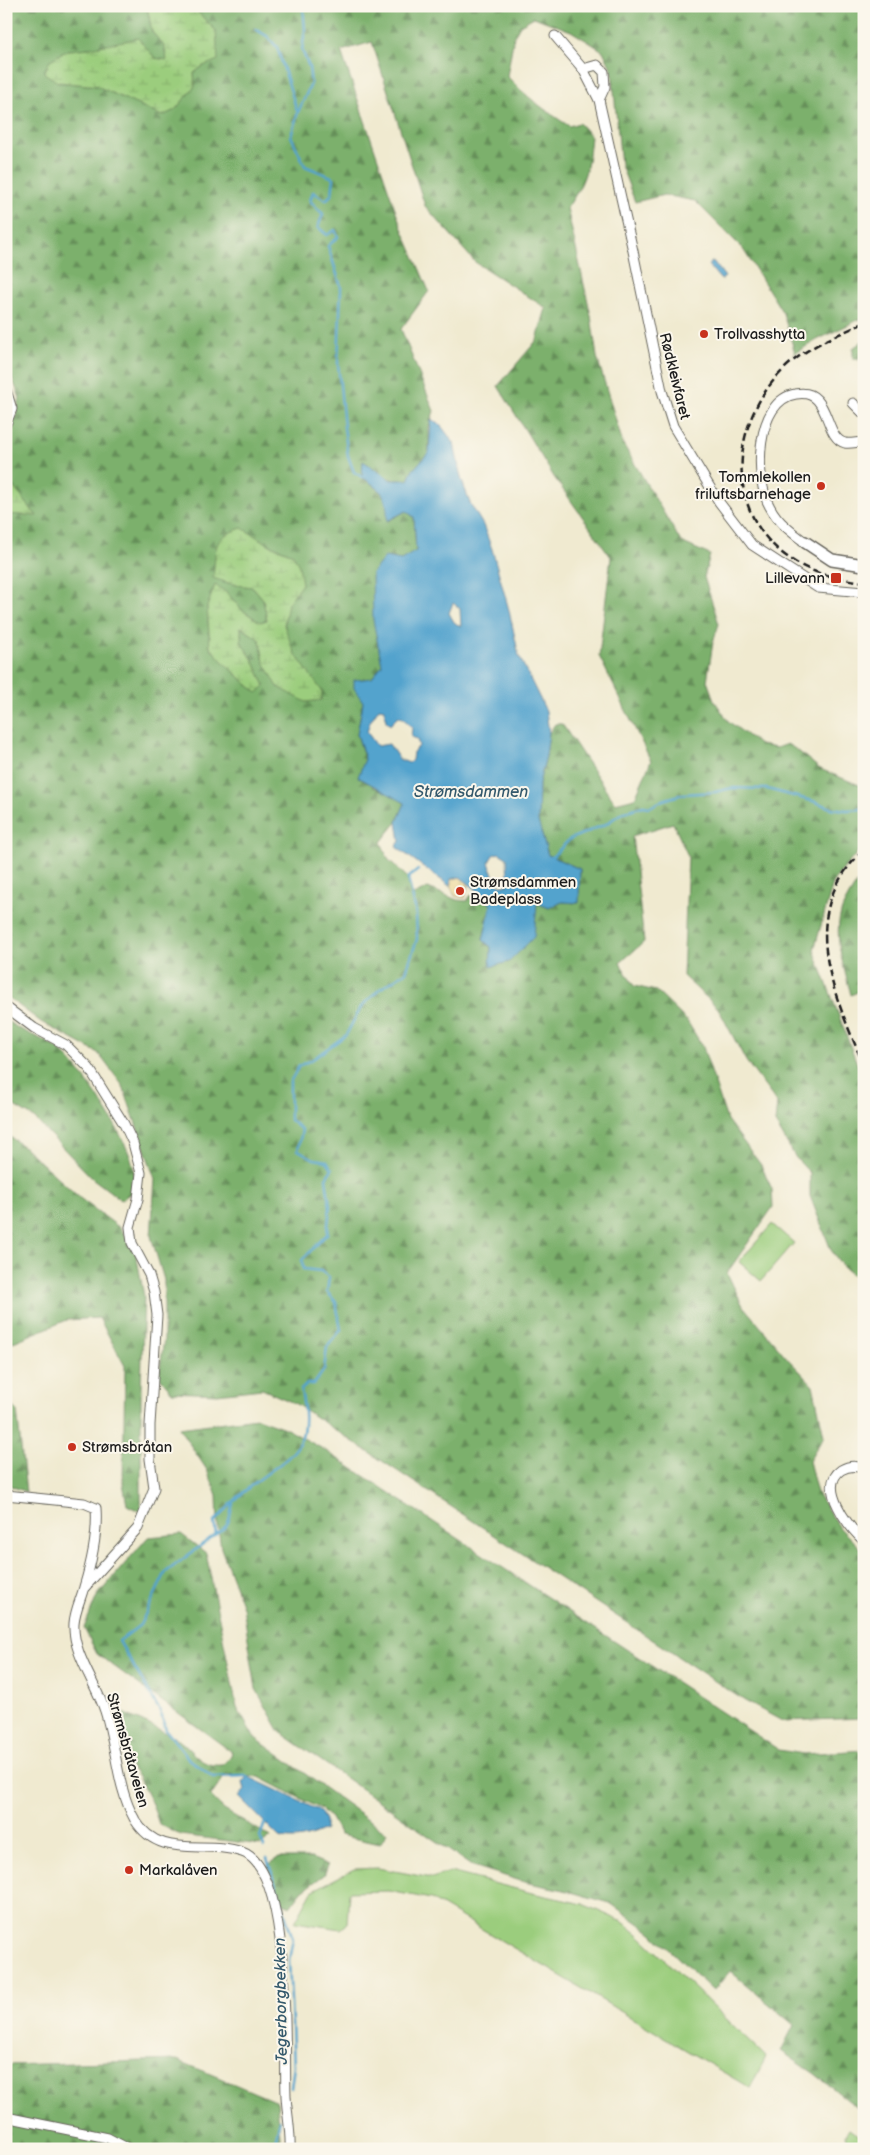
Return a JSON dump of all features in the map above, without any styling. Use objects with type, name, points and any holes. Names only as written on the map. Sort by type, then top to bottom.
[{"type":"street","name":"Rødkleivfaret","points":[[555,36],[583,69],[599,100],[634,251],[662,390],[673,426],[719,502],[752,545],[818,588],[864,592]]},
{"type":"street","name":"Rødkleivfaret","points":[[583,69],[596,65],[604,72],[605,87],[599,100]]},
{"type":"street","points":[[6,390],[12,409],[6,424]]},
{"type":"street","points":[[864,442],[846,444],[839,440],[818,400],[809,394],[797,393],[786,398],[770,416],[761,447],[762,486],[770,507],[788,530],[832,560],[864,565]]},
{"type":"street","points":[[853,403],[864,414]]},
{"type":"street","points":[[6,1007],[34,1028],[66,1045],[89,1068],[124,1124],[133,1143],[141,1173],[138,1199],[130,1227],[132,1243],[149,1275],[156,1304],[158,1324],[150,1425],[150,1459],[154,1488],[138,1528],[84,1588]]},
{"type":"street","points":[[864,1469],[853,1466],[845,1468],[833,1478],[831,1487],[834,1499],[843,1514],[864,1541]]},
{"type":"street","name":"Strømsbråtaveien","points":[[6,1495],[84,1503],[96,1508],[94,1540],[84,1588],[75,1612],[74,1631],[82,1657],[106,1712],[120,1780],[127,1804],[135,1819],[150,1838],[172,1846],[218,1847],[250,1855],[254,1858],[272,1899],[281,1947],[287,2056],[286,2097],[290,2149]]},
{"type":"street","points":[[6,2117],[108,2138],[129,2149]]},
{"type":"green space","points":[[8,6],[147,6],[152,32],[164,46],[167,60],[90,48],[68,50],[58,82],[97,86],[162,116],[175,110],[195,86],[194,73],[203,66],[216,31],[192,6],[864,6],[864,317],[795,353],[783,313],[743,249],[695,201],[664,195],[635,202],[621,165],[612,70],[603,51],[571,31],[534,17],[520,25],[514,36],[507,76],[528,97],[552,115],[569,126],[579,123],[591,136],[585,174],[567,208],[591,316],[597,357],[623,444],[681,542],[710,555],[704,577],[719,624],[713,642],[707,681],[714,700],[728,721],[760,745],[776,748],[787,744],[820,769],[864,787],[864,845],[834,880],[814,950],[864,1082],[864,1274],[856,1278],[843,1267],[831,1250],[810,1196],[810,1173],[796,1158],[775,1123],[777,1103],[746,1061],[718,1008],[683,976],[688,856],[673,823],[632,836],[644,942],[620,963],[634,986],[656,991],[687,1021],[703,1047],[727,1120],[761,1165],[772,1189],[773,1207],[727,1273],[743,1306],[813,1385],[824,1436],[809,1461],[817,1493],[840,1528],[864,1552],[864,1718],[782,1721],[745,1701],[296,1404],[262,1389],[217,1394],[172,1392],[159,1376],[164,1339],[164,1280],[151,1236],[155,1179],[123,1086],[98,1053],[41,1022],[6,996],[6,514],[36,515],[11,484],[6,483],[6,431],[15,419],[20,398],[6,363],[6,16]],"holes":[[[372,42],[425,206],[475,262],[546,308],[537,340],[498,386],[554,477],[611,557],[599,656],[651,761],[635,798],[615,803],[562,724],[555,724],[549,733],[546,756],[539,783],[538,822],[548,855],[580,869],[578,903],[562,902],[549,908],[537,903],[509,962],[491,966],[491,947],[483,940],[491,905],[481,893],[470,896],[467,901],[457,900],[428,888],[411,896],[408,878],[388,859],[381,842],[397,822],[405,803],[394,795],[373,787],[357,734],[363,702],[372,678],[382,665],[379,647],[401,560],[416,552],[414,517],[406,511],[388,521],[385,499],[379,490],[362,477],[363,461],[391,480],[408,480],[412,471],[429,452],[429,427],[434,411],[401,329],[429,291],[401,226],[341,51]],[[270,545],[293,554],[302,584],[289,600],[285,615],[285,626],[293,650],[321,691],[264,662],[260,640],[241,627],[241,642],[257,693],[224,663],[210,647],[207,607],[227,593],[242,610],[260,622],[267,620],[263,599],[253,587],[235,585]]]},
{"type":"green space","points":[[147,6],[192,6],[216,31],[218,60],[203,66],[194,73],[195,86],[175,110],[162,116],[97,86],[58,82],[44,73],[50,60],[68,50],[90,48],[138,38],[155,58],[167,60],[164,46],[152,32]]},
{"type":"green space","points":[[864,340],[864,359],[853,359],[853,348]]},
{"type":"green space","points":[[6,483],[11,484],[37,516],[6,514]]},
{"type":"green space","points":[[242,528],[270,545],[293,554],[299,566],[302,584],[288,603],[284,625],[295,654],[322,691],[321,700],[306,702],[278,687],[264,662],[260,640],[241,627],[241,642],[253,660],[265,686],[257,693],[224,663],[210,647],[207,607],[215,585],[227,593],[242,610],[260,622],[267,620],[263,599],[253,587],[235,585],[213,578],[215,552],[220,540]]},
{"type":"green space","points":[[864,873],[864,989],[851,995],[842,961],[838,937],[839,925],[845,903]]},
{"type":"green space","points":[[6,1020],[57,1048],[78,1070],[103,1105],[124,1141],[134,1170],[131,1193],[121,1200],[92,1178],[34,1118],[6,1101]]},
{"type":"green space","points":[[6,1134],[24,1147],[81,1199],[120,1228],[135,1248],[144,1296],[141,1388],[141,1512],[127,1505],[123,1483],[125,1366],[99,1318],[67,1320],[6,1345]]},
{"type":"green space","points":[[772,1224],[794,1243],[761,1281],[739,1262]]},
{"type":"green space","points":[[6,1400],[17,1411],[26,1492],[6,1484]]},
{"type":"green space","points":[[257,1418],[285,1428],[323,1449],[779,1750],[804,1754],[864,1750],[864,2113],[815,2074],[781,2051],[794,2025],[730,1971],[713,1991],[651,1932],[610,1903],[564,1890],[524,1882],[470,1865],[280,1732],[256,1689],[243,1607],[221,1548],[217,1495],[207,1470],[179,1428]]},
{"type":"green space","points":[[181,1534],[206,1553],[237,1708],[254,1737],[387,1833],[380,1844],[340,1835],[331,1818],[321,1809],[259,1777],[226,1774],[211,1796],[224,1810],[271,1837],[261,1845],[180,1835],[159,1824],[152,1804],[138,1777],[124,1758],[111,1707],[177,1739],[202,1761],[207,1763],[222,1765],[230,1758],[232,1752],[97,1654],[84,1628],[97,1596],[148,1537]]},
{"type":"green space","points":[[279,1858],[311,1858],[328,1865],[324,1875],[302,1891],[290,1907],[281,1901],[266,1866]]},
{"type":"green space","points":[[378,1868],[432,1878],[450,1872],[583,1904],[623,1922],[639,1935],[766,2057],[750,2088],[431,1899],[389,1891],[349,1892],[347,1924],[341,1929],[295,1922],[312,1891],[354,1869]]},
{"type":"green space","points":[[177,2060],[277,2102],[281,2149],[6,2149],[6,2065]]},
{"type":"green space","points":[[849,2128],[864,2139],[864,2149],[849,2149],[845,2135]]},
{"type":"sand","name":"Strømsdammen Badeplass","points":[[460,877],[468,883],[465,898],[455,896],[451,887],[451,879]]},
{"type":"water","points":[[713,261],[725,277],[721,280],[708,265]]},
{"type":"water","name":"Strømsdammen","points":[[431,420],[439,423],[454,443],[461,478],[470,503],[483,525],[492,549],[509,610],[519,656],[546,711],[549,733],[546,756],[539,783],[538,821],[548,855],[580,869],[579,903],[562,902],[549,908],[537,903],[534,937],[509,962],[490,967],[491,947],[483,940],[491,905],[481,893],[460,877],[451,879],[451,887],[396,847],[400,841],[397,822],[405,803],[358,777],[365,759],[357,734],[363,702],[354,688],[354,680],[372,678],[382,665],[373,620],[372,573],[385,557],[401,560],[416,551],[414,517],[406,511],[387,521],[383,494],[362,477],[363,461],[391,480],[408,480],[412,471],[429,452]],"holes":[[[453,603],[460,609],[461,627],[454,622],[449,613]],[[379,708],[384,709],[386,721],[390,725],[398,717],[403,718],[412,728],[411,737],[417,739],[419,746],[413,752],[412,760],[409,763],[399,759],[389,744],[377,746],[367,732],[370,722]],[[499,853],[507,858],[508,885],[500,885],[495,881],[489,862],[493,855]]]},
{"type":"water","points":[[247,1776],[320,1811],[325,1820],[325,1830],[302,1838],[279,1837],[239,1797],[245,1790],[243,1782]]},
{"type":"waterway","points":[[303,6],[305,30],[302,50],[309,67],[311,84],[298,112],[291,136],[305,166],[334,178],[332,194],[326,200],[313,192],[310,201],[323,214],[318,227],[327,235],[335,230],[338,237],[328,246],[341,287],[338,363],[344,427],[348,456],[354,472],[362,477]]},
{"type":"waterway","points":[[255,29],[267,36],[277,47],[297,111]]},
{"type":"waterway","points":[[552,857],[570,839],[606,824],[623,812],[643,806],[650,807],[663,800],[683,794],[715,792],[732,788],[767,789],[831,808],[846,810],[864,809]]},
{"type":"waterway","name":"Jegerborgbekken","points":[[247,1776],[213,1777],[188,1758],[166,1730],[160,1711],[119,1641],[140,1625],[166,1572],[216,1534],[214,1522],[243,1493],[286,1459],[301,1440],[304,1428],[301,1390],[307,1384],[314,1384],[324,1370],[327,1347],[341,1330],[336,1302],[327,1292],[329,1277],[321,1271],[303,1269],[302,1260],[327,1234],[330,1207],[326,1178],[332,1169],[327,1161],[314,1159],[298,1150],[302,1130],[290,1120],[290,1082],[299,1066],[313,1059],[346,1035],[361,1007],[380,989],[406,972],[417,939],[416,912],[408,878],[418,870]]},
{"type":"waterway","name":"Jegerborgbekken","points":[[216,1534],[227,1524],[233,1504]]},
{"type":"waterway","name":"Jegerborgbekken","points":[[264,1847],[260,1837],[265,1822]]},
{"type":"waterway","name":"Jegerborgbekken","points":[[267,1858],[293,1939],[289,1960],[294,2066],[291,2088]]},
{"type":"waterway","name":"Jegerborgbekken","points":[[273,2149],[280,2120]]},
{"type":"railway","points":[[864,323],[810,349],[782,371],[764,393],[751,418],[744,444],[742,471],[745,497],[755,522],[772,544],[795,562],[811,570],[837,578],[864,582]]},
{"type":"railway","points":[[864,850],[843,875],[830,900],[825,927],[826,955],[832,982],[864,1066]]},
{"type":"place","name":"Trollvasshytta","points":[[704,334]]},
{"type":"place","name":"Tommlekollen friluftsbarnehage","points":[[821,486]]},
{"type":"place","name":"Lillevann","points":[[836,578]]},
{"type":"place","name":"Strømsdammen Badeplass","points":[[460,891]]},
{"type":"place","name":"Strømsbråtan","points":[[72,1447]]},
{"type":"place","name":"Markalåven","points":[[129,1870]]}]
